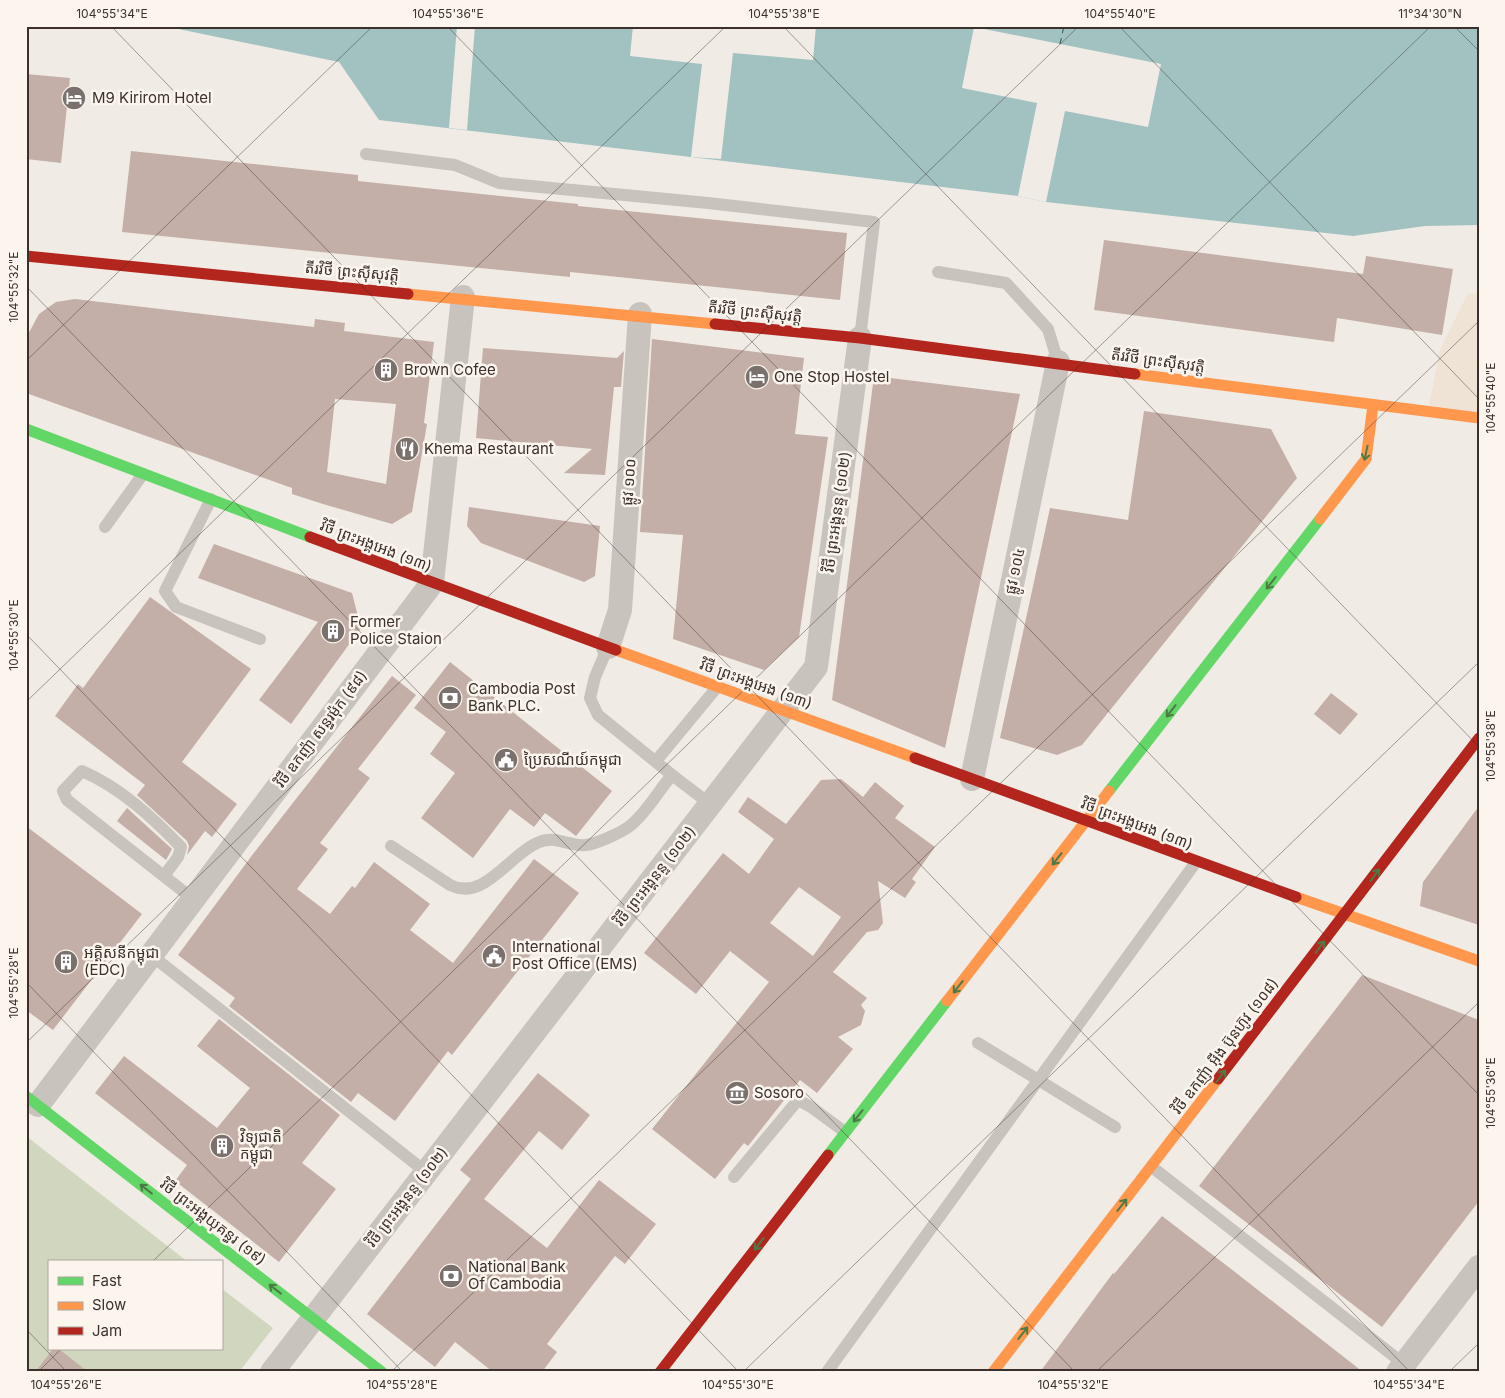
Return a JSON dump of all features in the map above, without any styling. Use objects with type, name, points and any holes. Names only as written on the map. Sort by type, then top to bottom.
[{"type":"street","name":"តីរវិថី ព្រះស៊ីសុវត្តិ","points":[[26,256],[640,314],[860,338],[1058,362],[1479,418]]},
{"type":"street","points":[[432,583],[463,297]]},
{"type":"street","name":"ផ្លូវ ១០០","points":[[608,647],[620,610],[640,314]]},
{"type":"street","name":"វិថី ព្រះអង្គនន្ទ (១០២)","points":[[272,1372],[816,667],[860,338]]},
{"type":"street","name":"ផ្លូវ ១០៤","points":[[972,778],[1058,362]]},
{"type":"street","points":[[660,1372],[1366,459],[1373,405]]},
{"type":"street","name":"វិថី ព្រះអង្គអេង (១៣)","points":[[26,429],[432,583],[972,778],[1196,862],[1479,961]]},
{"type":"street","name":"វិថី ឧកញ៉ា សន្ធរម៉ុក (៩៨)","points":[[32,1101],[151,955],[432,583]]},
{"type":"street","name":"វិថី ឧកញ៉ា អ៊ីង ប៊ុនហ៊ូវ (១០៨)","points":[[993,1372],[1479,738]]},
{"type":"street","name":"វិថី ព្រះអង្គយុគន្ធរ (១៩)","points":[[32,1101],[382,1372]]},
{"type":"street","points":[[1408,1369],[1479,1267]]},
{"type":"lane","points":[[366,154],[455,165],[499,183],[708,203],[874,222],[860,338]]},
{"type":"lane","points":[[938,272],[1006,284],[1048,329],[1058,362]]},
{"type":"lane","points":[[105,526],[144,474]]},
{"type":"lane","points":[[211,499],[164,591],[176,607],[260,639]]},
{"type":"lane","points":[[608,647],[595,677],[590,698],[598,714],[710,804]]},
{"type":"lane","points":[[656,762],[718,686]]},
{"type":"lane","points":[[164,876],[178,857],[181,847],[153,818],[102,780],[82,771],[63,791],[67,800],[193,899]]},
{"type":"lane","points":[[391,846],[450,885],[458,889],[468,890],[481,885],[536,843],[549,839],[560,839],[586,845],[600,841],[631,825],[672,775]]},
{"type":"lane","points":[[827,1372],[1196,862]]},
{"type":"lane","points":[[151,955],[426,1172]]},
{"type":"lane","points":[[978,1042],[1115,1127]]},
{"type":"lane","points":[[734,1178],[798,1100],[811,1107],[845,1132]]},
{"type":"lane","points":[[1152,1167],[1408,1369]]},
{"type":"green space","points":[[26,1136],[185,1260],[48,1260],[48,1350],[222,1350],[222,1289],[273,1328],[239,1372],[26,1372]]},
{"type":"shaded area","points":[[1468,293],[1479,294],[1479,418],[1428,412],[1440,350]]},
{"type":"water","points":[[164,26],[1479,26],[1479,225],[1425,226],[1353,236],[1046,202],[1018,196],[379,120],[339,62]]},
{"type":"pier","points":[[457,26],[475,26],[467,130],[449,128]]},
{"type":"pier","points":[[633,26],[816,26],[813,60],[733,53],[721,159],[691,157],[702,64],[630,56]]},
{"type":"pier","points":[[974,27],[1161,64],[1148,127],[1065,111],[1046,202],[1018,196],[1037,103],[962,88]]},
{"type":"building","points":[[26,74],[70,78],[61,163],[26,159]]},
{"type":"building","points":[[131,151],[358,175],[358,181],[578,204],[578,206],[847,233],[840,300],[570,272],[570,277],[122,232]]},
{"type":"building","points":[[1104,240],[1363,274],[1366,256],[1453,269],[1442,335],[1337,318],[1334,342],[1094,310]]},
{"type":"building","points":[[75,299],[314,327],[315,319],[345,323],[344,331],[434,342],[424,423],[427,424],[412,512],[392,524],[323,504],[292,494],[292,488],[26,393],[26,338],[39,314],[56,302]],"holes":[[[335,399],[396,404],[386,484],[327,472]]]},
{"type":"building","points":[[652,339],[804,358],[795,434],[828,437],[799,637],[764,670],[673,639],[683,535],[640,532]]},
{"type":"building","points":[[483,348],[617,358],[624,351],[621,387],[614,387],[605,475],[564,473],[592,449],[476,438]]},
{"type":"building","points":[[874,376],[1020,394],[945,748],[832,700]]},
{"type":"building","points":[[1144,411],[1271,429],[1297,478],[1082,745],[1057,755],[1000,738],[1050,508],[1128,520]]},
{"type":"building","points":[[469,507],[600,526],[595,576],[584,582],[481,543],[467,526]]},
{"type":"building","name":"Former Police Staion","points":[[214,544],[352,593],[361,628],[291,724],[259,700],[318,622],[198,578]]},
{"type":"building","points":[[150,597],[251,669],[182,762],[237,804],[212,837],[205,831],[187,855],[189,846],[187,841],[137,795],[145,785],[55,716],[78,684],[83,688]]},
{"type":"building","name":"ប្រៃសណីយ៍កម្ពុជា","points":[[450,662],[612,791],[576,836],[545,813],[534,827],[510,809],[473,858],[421,818],[455,773],[430,754],[446,732],[414,708]]},
{"type":"building","points":[[392,676],[416,695],[358,769],[370,778],[320,843],[328,849],[297,889],[330,914],[352,886],[355,888],[374,862],[430,904],[410,930],[453,963],[534,859],[579,893],[452,1055],[448,1051],[395,1121],[358,1093],[351,1102],[229,1006],[235,998],[178,955],[253,854]]},
{"type":"building","points":[[1331,693],[1358,714],[1340,735],[1314,714]]},
{"type":"building","points":[[841,779],[863,797],[875,782],[904,806],[895,818],[935,847],[912,879],[916,882],[905,898],[878,881],[883,923],[878,930],[867,932],[833,972],[867,998],[861,1005],[865,1011],[861,1025],[838,1037],[853,1049],[817,1093],[800,1080],[748,1146],[744,1143],[715,1179],[652,1129],[769,982],[730,951],[696,994],[644,953],[723,853],[749,874],[774,839],[738,812],[748,797],[786,824],[821,780]],"holes":[[[799,887],[841,917],[813,956],[770,923]]]},
{"type":"building","points":[[1479,806],[1479,925],[1420,906],[1423,882]]},
{"type":"building","points":[[127,808],[172,849],[166,860],[117,821]]},
{"type":"building","name":"អគ្គិសនីកម្ពុជា (EDC)","points":[[26,826],[142,914],[53,1030],[26,1010]]},
{"type":"building","points":[[1362,975],[1479,1020],[1479,1201],[1382,1327],[1199,1186]]},
{"type":"building","name":"វិទ្យុជាតិ កម្ពុជា","points":[[219,1019],[340,1115],[302,1163],[336,1189],[279,1262],[175,1181],[187,1165],[95,1093],[124,1056],[217,1128],[250,1088],[197,1046]]},
{"type":"building","points":[[538,1073],[590,1115],[562,1150],[539,1131],[484,1199],[547,1248],[599,1180],[656,1224],[625,1264],[615,1256],[547,1344],[557,1352],[542,1372],[493,1372],[455,1342],[435,1367],[367,1314],[471,1179],[460,1170]]},
{"type":"building","points":[[1162,1216],[1363,1372],[1040,1372],[1113,1273]]},
{"type":"building","points":[[52,1350],[60,1350],[88,1372],[35,1372]]},
{"type":"ferry route","points":[[1060,44],[1064,26]]},
{"type":"traffic: fast","points":[[26,429],[310,537]]},
{"type":"traffic: fast","points":[[1109,791],[1320,519]]},
{"type":"traffic: fast","points":[[828,1155],[947,1001]]},
{"type":"traffic: fast","points":[[26,1096],[382,1372]]},
{"type":"traffic: slow","points":[[408,294],[715,324]]},
{"type":"traffic: slow","points":[[1135,374],[1479,418]]},
{"type":"traffic: slow","points":[[1320,519],[1366,459],[1373,405]]},
{"type":"traffic: slow","points":[[616,650],[915,758]]},
{"type":"traffic: slow","points":[[947,1001],[1109,791]]},
{"type":"traffic: slow","points":[[1296,897],[1479,961]]},
{"type":"traffic: slow","points":[[993,1372],[1218,1079]]},
{"type":"traffic: jam","points":[[26,256],[408,294]]},
{"type":"traffic: jam","points":[[715,324],[860,338],[1135,374]]},
{"type":"traffic: jam","points":[[310,537],[616,650]]},
{"type":"traffic: jam","points":[[1218,1079],[1479,738]]},
{"type":"traffic: jam","points":[[915,758],[1296,897]]},
{"type":"traffic: jam","points":[[660,1372],[828,1155]]},
{"type":"place","name":"M9 Kirirom Hotel","points":[[74,98]]},
{"type":"place","name":"Brown Cofee","points":[[386,370]]},
{"type":"place","name":"One Stop Hostel","points":[[757,377]]},
{"type":"place","name":"Khema Restaurant","points":[[407,449]]},
{"type":"place","name":"Former Police Staion","points":[[333,631]]},
{"type":"place","name":"Cambodia Post Bank PLC.","points":[[450,698]]},
{"type":"place","name":"ប្រៃសណីយ៍កម្ពុជា","points":[[506,760]]},
{"type":"place","name":"International Post Office (EMS)","points":[[494,956]]},
{"type":"place","name":"អគ្គិសនីកម្ពុជា (EDC)","points":[[66,962]]},
{"type":"place","name":"Sosoro","points":[[737,1093]]},
{"type":"place","name":"វិទ្យុជាតិ កម្ពុជា","points":[[222,1146]]},
{"type":"place","name":"National Bank Of Cambodia","points":[[451,1276]]}]
